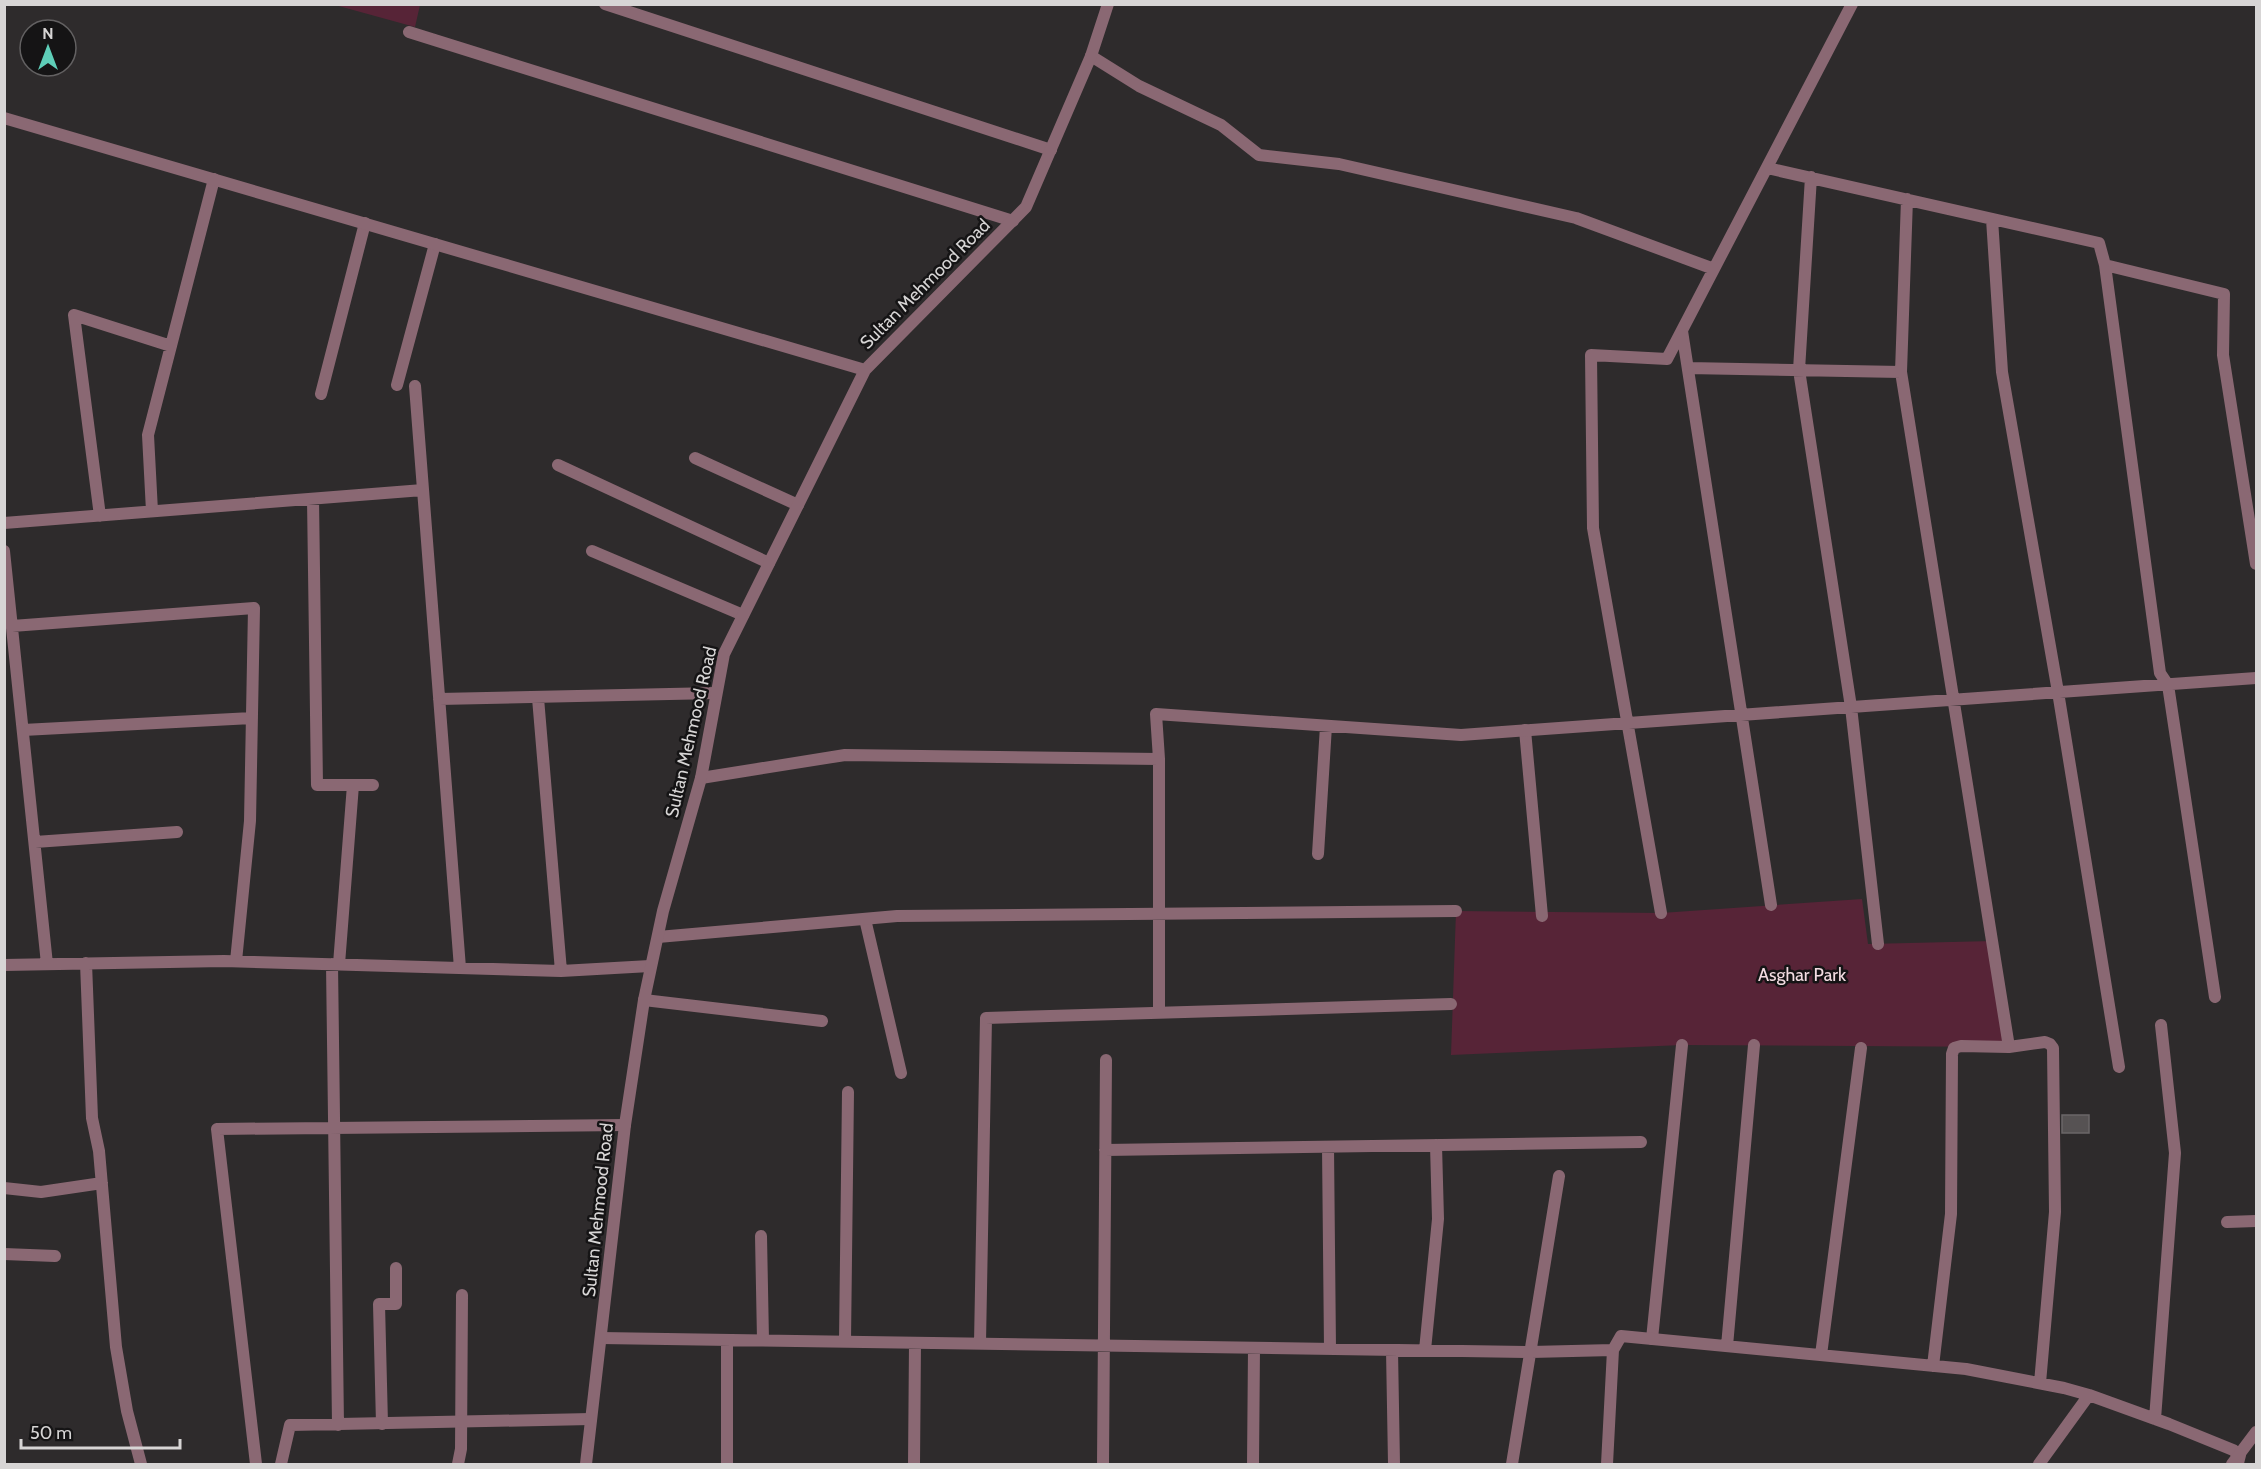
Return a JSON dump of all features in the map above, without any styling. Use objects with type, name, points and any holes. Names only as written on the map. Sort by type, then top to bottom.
[{"type":"street","points":[[605,4],[1051,150]]},
{"type":"street","name":"Sultan Mehmood Road","points":[[586,1464],[625,1125],[644,999],[663,911],[701,778],[724,654],[865,370],[1026,207],[1091,56],[1108,4]]},
{"type":"street","points":[[1661,913],[1593,528],[1591,355],[1667,359],[1852,4]]},
{"type":"street","points":[[409,32],[1013,221]]},
{"type":"street","points":[[1091,56],[1139,86],[1221,125],[1259,155],[1339,164],[1576,218],[1714,269]]},
{"type":"street","points":[[4,118],[865,370]]},
{"type":"street","points":[[1767,168],[2099,243],[2104,265],[2160,673],[2168,685],[2215,997]]},
{"type":"street","points":[[1811,177],[1799,370],[1851,707],[1878,944]]},
{"type":"street","points":[[152,511],[148,435],[214,179]]},
{"type":"street","points":[[1907,199],[1901,372],[2010,1047]]},
{"type":"street","points":[[1992,219],[2002,372],[2058,692],[2119,1067]]},
{"type":"street","points":[[321,394],[365,223]]},
{"type":"street","points":[[397,385],[435,244]]},
{"type":"street","points":[[2104,265],[2224,294],[2223,355],[2256,564]]},
{"type":"street","points":[[100,516],[74,315],[171,346]]},
{"type":"street","points":[[1682,331],[1771,905]]},
{"type":"street","points":[[1688,368],[1901,372]]},
{"type":"street","points":[[415,386],[460,968]]},
{"type":"street","points":[[695,458],[798,505]]},
{"type":"street","points":[[558,465],[769,563]]},
{"type":"street","points":[[4,523],[423,490]]},
{"type":"street","points":[[313,499],[317,785],[374,785]]},
{"type":"street","points":[[4,551],[47,964]]},
{"type":"street","points":[[592,551],[743,615]]},
{"type":"street","points":[[12,626],[254,608],[250,821],[236,961]]},
{"type":"street","points":[[1159,1013],[1159,759],[1156,714],[1461,735],[2256,678]]},
{"type":"street","points":[[439,699],[716,693]]},
{"type":"street","points":[[538,698],[561,970]]},
{"type":"street","points":[[23,730],[252,718]]},
{"type":"street","points":[[1318,854],[1326,726]]},
{"type":"street","points":[[1525,730],[1542,916]]},
{"type":"street","points":[[701,778],[845,755],[1159,759]]},
{"type":"street","points":[[338,1425],[334,1129],[335,964],[353,785]]},
{"type":"street","points":[[35,842],[177,832]]},
{"type":"street","points":[[658,937],[897,916],[1456,911]]},
{"type":"street","points":[[865,919],[901,1073]]},
{"type":"street","points":[[4,965],[236,961],[561,970],[650,966]]},
{"type":"street","points":[[86,963],[92,1118],[102,1184],[116,1347],[127,1411],[141,1464]]},
{"type":"street","points":[[644,999],[822,1021]]},
{"type":"street","points":[[980,1343],[986,1018],[1450,1004]]},
{"type":"street","points":[[2154,1419],[2175,1153],[2161,1025]]},
{"type":"street","points":[[1933,1366],[1951,1214],[1952,1054],[1954,1048],[1961,1046],[2010,1047],[2045,1042],[2053,1048],[2055,1212],[2040,1383]]},
{"type":"street","points":[[1652,1339],[1682,1045]]},
{"type":"street","points":[[1727,1346],[1754,1045]]},
{"type":"street","points":[[1821,1355],[1861,1048]]},
{"type":"street","points":[[1103,1464],[1106,1060]]},
{"type":"street","points":[[845,1341],[848,1092]]},
{"type":"street","points":[[256,1464],[217,1129],[625,1125]]},
{"type":"street","points":[[1105,1150],[1641,1142]]},
{"type":"street","points":[[1425,1350],[1438,1219],[1436,1145]]},
{"type":"street","points":[[1329,1147],[1330,1349]]},
{"type":"street","points":[[1512,1464],[1559,1176]]},
{"type":"street","points":[[4,1188],[41,1192],[102,1184]]},
{"type":"street","points":[[2227,1222],[2256,1221]]},
{"type":"street","points":[[761,1236],[763,1340]]},
{"type":"street","points":[[4,1254],[55,1256]]},
{"type":"street","points":[[382,1424],[379,1304],[396,1304],[396,1268]]},
{"type":"street","points":[[458,1464],[461,1449],[462,1294]]},
{"type":"street","points":[[1607,1464],[1612,1350],[1621,1336],[1966,1369],[2040,1383],[2089,1395],[2233,1450],[2236,1461]]},
{"type":"street","points":[[602,1338],[1531,1352],[1612,1350]]},
{"type":"street","points":[[727,1341],[727,1464]]},
{"type":"street","points":[[915,1343],[915,1464]]},
{"type":"street","points":[[1253,1464],[1254,1348]]},
{"type":"street","points":[[1392,1350],[1394,1464]]},
{"type":"street","points":[[2038,1464],[2089,1395]]},
{"type":"street","points":[[282,1464],[290,1425],[591,1419]]},
{"type":"street","points":[[2236,1461],[2256,1432]]},
{"type":"green space","points":[[335,5],[420,5],[415,27]]},
{"type":"green space","name":"Asghar Park","points":[[1862,899],[1868,944],[1993,941],[2009,1047],[1682,1045],[1451,1055],[1456,911],[1661,913]]},
{"type":"building","points":[[2062,1115],[2089,1115],[2089,1133],[2062,1133]]}]
